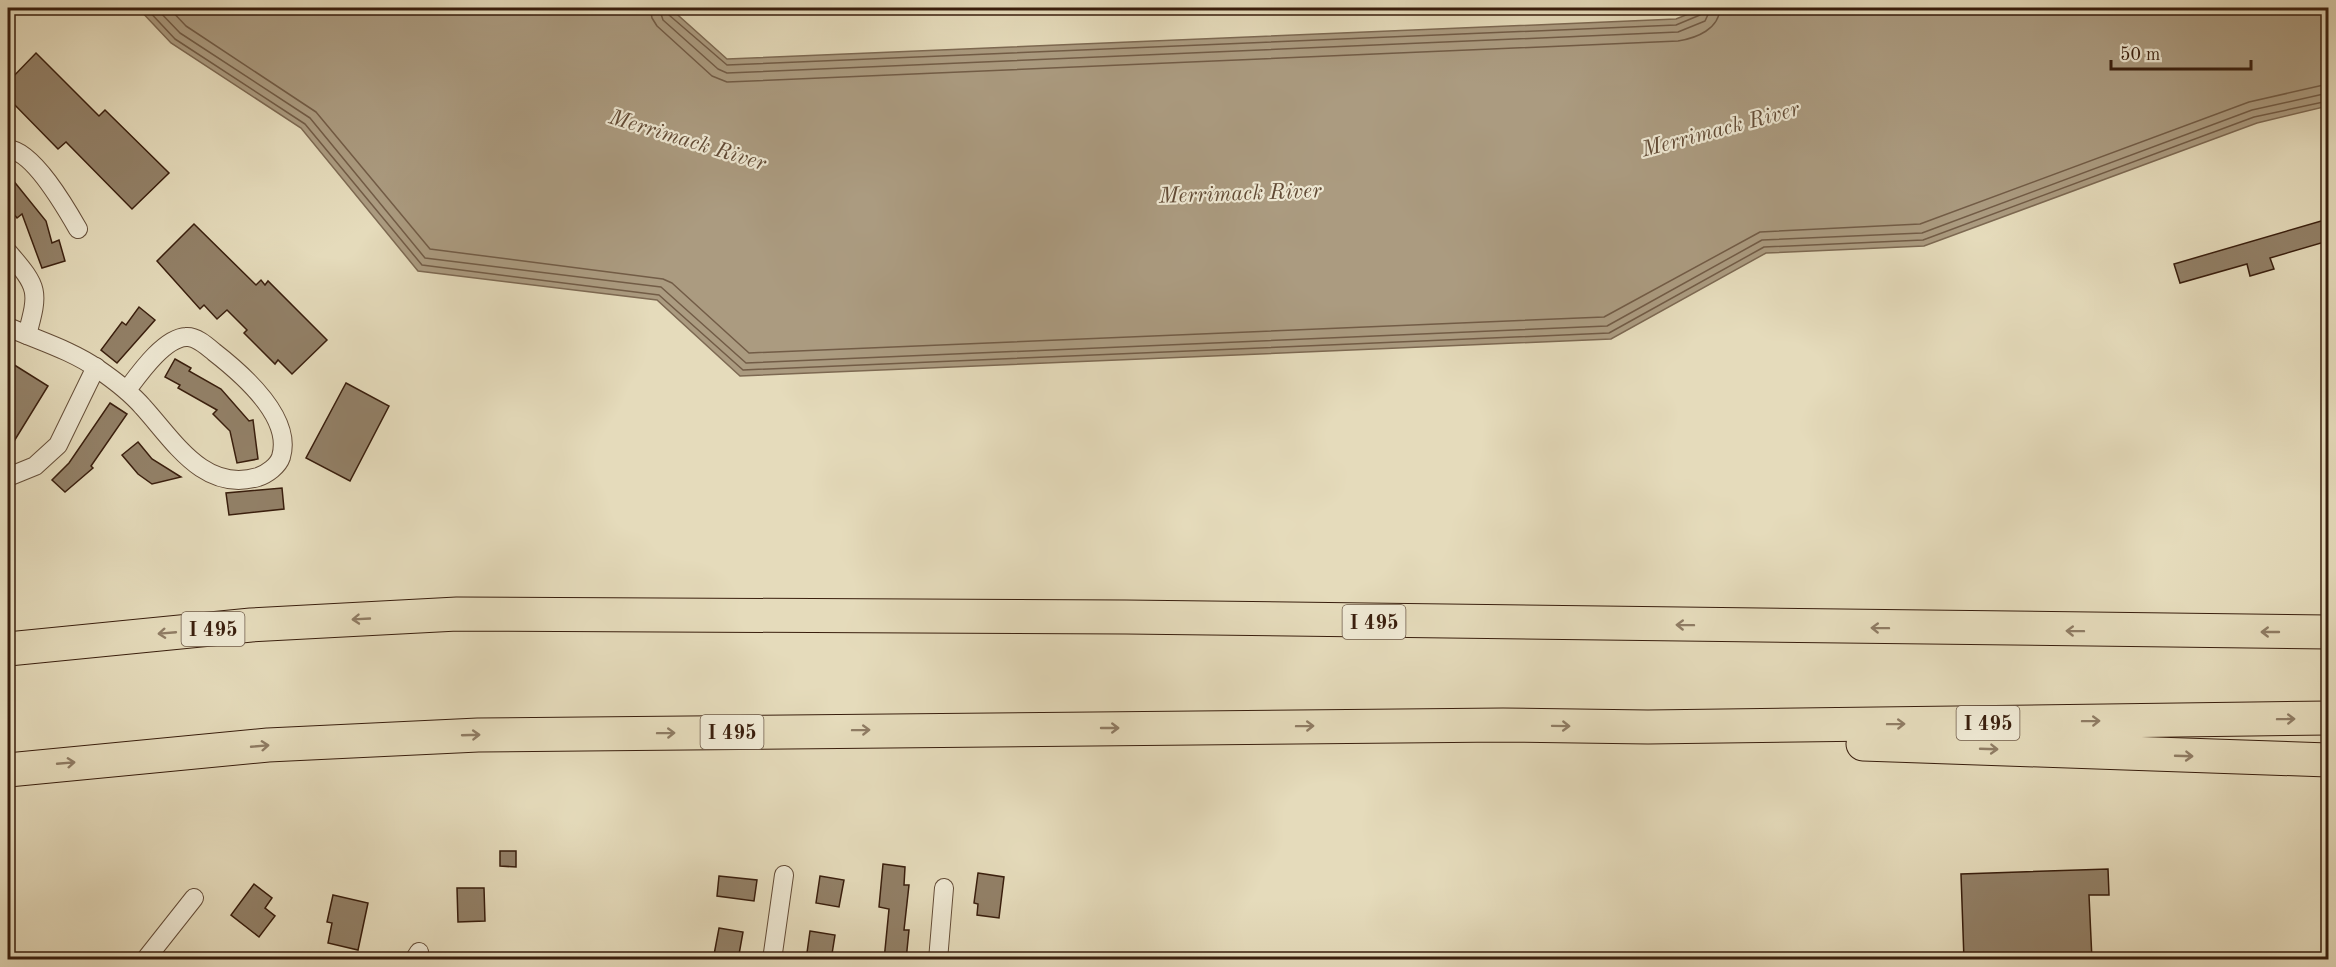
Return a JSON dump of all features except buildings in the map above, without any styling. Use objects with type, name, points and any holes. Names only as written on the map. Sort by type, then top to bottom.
[{"type":"highway","name":"I 495","points":[[8,649],[251,625],[457,614],[1126,617],[2328,632]]},
{"type":"highway","name":"I 495","points":[[8,770],[268,745],[478,735],[1480,725],[1648,727],[2328,718]]},
{"type":"highway","points":[[1648,727],[1888,746],[2328,760]]},
{"type":"street","points":[[8,149],[24,158],[54,188],[78,229]]},
{"type":"street","points":[[8,252],[30,280],[37,299],[27,335]]},
{"type":"street","points":[[8,327],[96,367],[127,390],[185,457],[225,480],[245,481],[267,474],[281,459],[283,441],[276,419],[261,394],[229,363],[201,342],[187,337],[171,342],[147,363],[127,390]]},
{"type":"street","points":[[8,477],[35,466],[58,445],[96,367]]},
{"type":"street","points":[[772,960],[784,875]]},
{"type":"street","points":[[938,960],[944,888]]},
{"type":"street","points":[[145,960],[173,921],[194,898]]},
{"type":"water","name":"Merrimack River","points":[[138,8],[670,8],[727,59],[1676,19],[1703,8],[2328,8],[2328,106],[2257,123],[1924,246],[1766,253],[1611,339],[740,376],[657,300],[418,271],[301,128],[171,43]]}]
